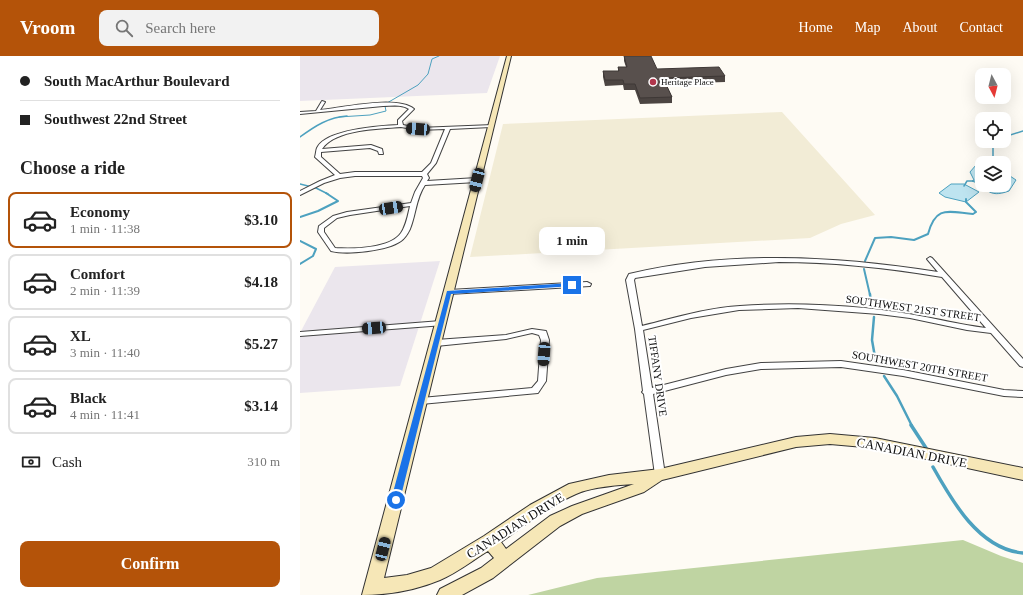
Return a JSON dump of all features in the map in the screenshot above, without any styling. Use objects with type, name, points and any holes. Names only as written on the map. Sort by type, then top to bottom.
[{"type":"main road","points":[[372,591],[509,56]]},
{"type":"main road","name":"CANADIAN DRIVE","points":[[372,591],[407,583],[436,574],[490,541],[535,509],[574,488],[609,481],[660,475],[796,442],[830,439],[875,443],[1023,474]]},
{"type":"main road","name":"CANADIAN DRIVE","points":[[446,595],[487,573],[555,521],[577,510],[639,488],[660,475]]},
{"type":"main road","points":[[490,541],[505,559]]},
{"type":"street","points":[[317,112],[323,102]]},
{"type":"street","points":[[300,114],[373,105],[398,104],[410,106],[412,109],[400,122],[401,126]]},
{"type":"street","points":[[339,176],[318,157],[319,151],[327,141],[342,134],[359,130],[401,126],[418,129],[491,126]]},
{"type":"street","points":[[414,204],[365,210],[335,217],[321,227],[321,232],[333,250],[371,248],[390,243],[403,236],[414,204],[417,194],[433,163],[448,128]]},
{"type":"street","points":[[319,151],[370,146],[377,148],[381,153]]},
{"type":"street","points":[[300,193],[339,176],[355,174],[425,178],[478,178]]},
{"type":"street","points":[[930,259],[1023,364]]},
{"type":"street","name":"TIFFANY DRIVE","points":[[660,475],[639,329],[630,280],[632,276],[695,266],[781,260],[836,262],[943,275]]},
{"type":"street","points":[[449,292],[587,284]]},
{"type":"street","name":"SOUTHWEST 21ST STREET","points":[[639,329],[691,316],[739,308],[798,306],[879,312],[910,316],[967,328],[994,331]]},
{"type":"street","points":[[300,334],[441,323]]},
{"type":"street","points":[[421,401],[535,391],[542,381],[545,340],[543,333],[532,331],[506,337],[436,343]]},
{"type":"street","name":"SOUTHWEST 20TH STREET","points":[[647,392],[726,372],[761,366],[841,364],[903,373],[1004,393],[1023,394]]},
{"type":"shaded area","points":[[300,56],[500,56],[487,93],[300,101]]},
{"type":"shaded area","points":[[782,112],[875,215],[841,224],[810,238],[470,257],[503,124]]},
{"type":"shaded area","points":[[440,261],[400,386],[300,393],[300,333],[335,267]]},
{"type":"green space","points":[[963,540],[1001,556],[1023,563],[1023,595],[528,595],[597,578]]},
{"type":"water","points":[[975,166],[975,182],[972,181],[974,180],[970,172]]},
{"type":"water","points":[[1011,177],[1016,180],[1011,188]]},
{"type":"water","points":[[951,184],[964,184],[975,190],[975,192],[979,192],[966,202],[945,197],[939,193]]},
{"type":"water","points":[[990,192],[1006,192],[996,194]]},
{"type":"building","name":"Heritage Place","points":[[624,56],[651,56],[657,69],[719,67],[725,76],[663,78],[672,97],[640,98],[635,84],[624,84],[623,80],[605,80],[603,71],[619,71],[618,67],[627,67]]},
{"type":"waterway","points":[[387,103],[418,85],[428,74],[432,59],[439,56]]},
{"type":"waterway","points":[[341,117],[370,115],[386,111],[385,106]]},
{"type":"waterway","points":[[341,117],[347,116]]},
{"type":"waterway","points":[[300,137],[322,123],[341,117]]},
{"type":"waterway","points":[[1011,135],[1023,131]]},
{"type":"waterway","points":[[993,148],[993,156]]},
{"type":"waterway","points":[[964,186],[967,181],[974,181]]},
{"type":"waterway","points":[[300,184],[316,188],[326,193]]},
{"type":"waterway","points":[[300,217],[318,211],[338,201],[326,193]]},
{"type":"waterway","points":[[865,261],[875,238],[891,237],[914,240],[928,234],[931,225],[939,214],[944,212],[973,214],[976,212],[966,202],[966,199]]},
{"type":"waterway","points":[[300,241],[316,249],[313,256],[300,264]]},
{"type":"waterway","points":[[864,269],[870,295]]},
{"type":"waterway","points":[[870,294],[871,306]]},
{"type":"waterway","points":[[874,317],[872,340],[876,363]]},
{"type":"waterway","points":[[884,376],[897,396],[912,426]]},
{"type":"waterway","points":[[911,425],[926,448]]},
{"type":"waterway","points":[[933,467],[958,508],[980,533],[993,543],[1007,550],[1023,553]]},
{"type":"place","name":"Heritage Place","points":[[653,82]]},
{"type":"route","points":[[396,500],[449,292],[572,285]]}]
